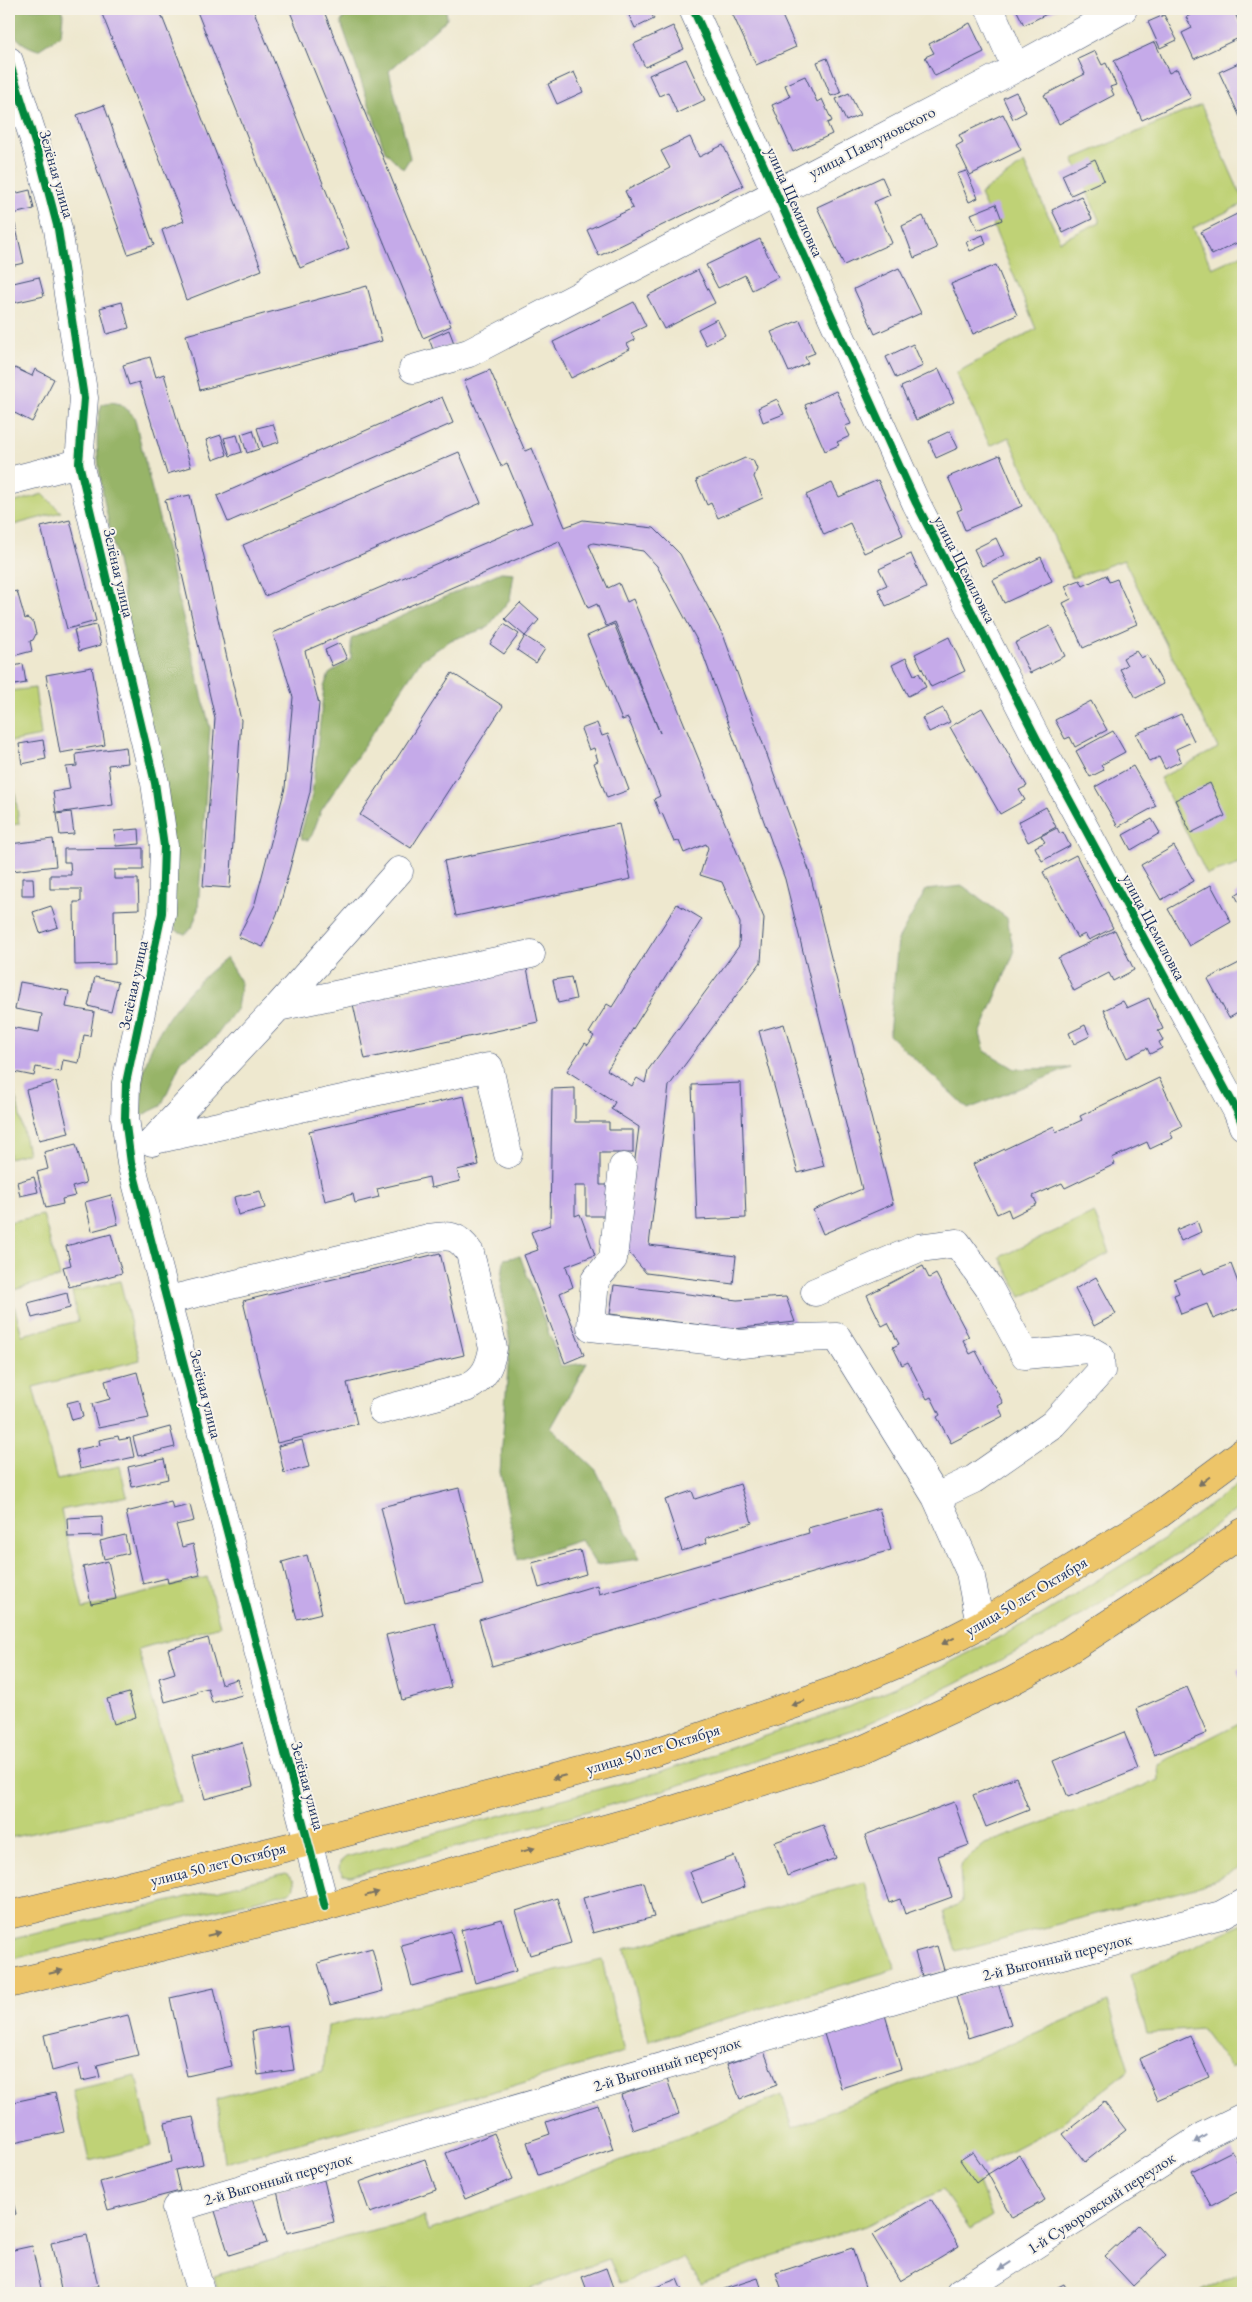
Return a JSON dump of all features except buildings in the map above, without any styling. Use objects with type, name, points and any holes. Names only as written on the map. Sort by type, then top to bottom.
[{"type":"main road","name":"улица 50 лет Октября","points":[[9,1915],[309,1842],[656,1752],[838,1688],[937,1647],[980,1625],[1158,1516],[1243,1452]]},
{"type":"main road","points":[[9,1984],[325,1908],[669,1811],[862,1750],[1010,1682],[1064,1653],[1188,1572],[1243,1532]]},
{"type":"street","name":"улица Щемиловка","points":[[693,9],[916,503],[1041,747],[1237,1111],[1243,1126]]},
{"type":"street","points":[[990,9],[1016,68]]},
{"type":"street","name":"улица Павлуновского","points":[[413,369],[469,353],[567,300],[1016,68],[1123,9]]},
{"type":"street","name":"Зелёная улица","points":[[9,61],[38,152],[58,229],[84,398],[79,463],[155,784],[164,846],[162,914],[126,1083],[125,1118],[131,1162],[325,1908]]},
{"type":"street","points":[[9,481],[79,463]]},
{"type":"street","points":[[131,1162],[154,1140],[278,1007],[399,871]]},
{"type":"street","points":[[278,1007],[531,954]]},
{"type":"street","points":[[154,1140],[489,1067],[508,1154]]},
{"type":"street","points":[[623,1167],[613,1259],[596,1280],[592,1327],[742,1344],[800,1338],[837,1337],[936,1496],[970,1572],[980,1625]]},
{"type":"street","points":[[168,1300],[428,1238],[447,1236],[456,1238],[470,1253],[493,1348],[491,1360],[485,1374],[477,1382],[466,1388],[382,1410]]},
{"type":"street","points":[[815,1292],[919,1248],[957,1243],[989,1288],[1025,1355],[1088,1349],[1100,1356],[1102,1371],[1053,1424],[974,1479],[936,1496]]},
{"type":"street","name":"2-й Выгонный переулок","points":[[201,2293],[176,2208],[943,1985],[1220,1915],[1243,1903]]},
{"type":"street","name":"1-й Суворовский переулок","points":[[960,2293],[1204,2136],[1243,2117]]},
{"type":"green space","points":[[9,9],[61,9],[63,14],[61,35],[38,50],[24,44],[15,36],[12,30]]},
{"type":"green space","points":[[349,9],[446,9],[447,19],[389,71],[410,158],[403,169],[385,151],[341,22]]},
{"type":"green space","points":[[1201,105],[1243,200],[1243,204],[1193,228],[1212,268],[1243,254],[1243,863],[1207,875],[1160,778],[1218,748],[1124,560],[1072,578],[1009,437],[990,446],[956,373],[1036,329],[980,194],[1024,163],[1060,241],[1100,222],[1073,159]]},
{"type":"green space","points":[[111,402],[121,404],[134,416],[210,728],[198,910],[192,928],[185,934],[177,931],[173,923],[122,587],[99,469],[98,423],[102,404]]},
{"type":"green space","points":[[43,494],[61,512],[10,526],[9,504]]},
{"type":"green space","points":[[501,572],[514,573],[510,599],[487,628],[451,640],[421,660],[321,811],[312,835],[308,840],[302,839],[301,833],[312,795],[324,687],[329,674],[351,659],[351,639]]},
{"type":"green space","points":[[35,688],[41,736],[9,742],[9,691]]},
{"type":"green space","points":[[9,742],[19,824],[9,825]]},
{"type":"green space","points":[[963,886],[1007,918],[1014,953],[980,1034],[985,1051],[1015,1069],[1070,1068],[968,1109],[889,1035],[898,940],[926,890]]},
{"type":"green space","points":[[226,958],[241,983],[237,1008],[214,1039],[182,1060],[161,1106],[140,1116],[144,1069],[159,1033],[178,1004],[201,979]]},
{"type":"green space","points":[[9,1093],[15,1093],[28,1153],[9,1158]]},
{"type":"green space","points":[[1094,1213],[1110,1253],[1021,1297],[1000,1257]]},
{"type":"green space","points":[[43,1215],[60,1277],[10,1291],[22,1335],[78,1321],[72,1292],[120,1281],[140,1360],[33,1387],[57,1480],[120,1466],[127,1496],[61,1510],[83,1609],[207,1577],[220,1626],[138,1649],[181,1801],[9,1838],[9,1222]]},
{"type":"green space","points":[[520,1256],[561,1366],[587,1363],[551,1428],[596,1470],[640,1559],[596,1565],[581,1540],[518,1560],[500,1472],[510,1342],[501,1287],[504,1259]]},
{"type":"green space","points":[[1243,1481],[1243,1505],[1179,1553],[1051,1634],[952,1685],[855,1729],[661,1791],[351,1876],[343,1875],[339,1869],[340,1862],[346,1857],[659,1773],[844,1709],[943,1666],[1040,1616],[1165,1538]]},
{"type":"green space","points":[[1243,1721],[1243,1867],[1195,1888],[956,1951],[944,1912],[962,1902],[960,1865],[985,1844],[1159,1780],[1158,1764]]},
{"type":"green space","points":[[286,1873],[294,1880],[294,1887],[289,1892],[9,1960],[9,1940]]},
{"type":"green space","points":[[864,1882],[896,1969],[649,2041],[625,1949]]},
{"type":"green space","points":[[1243,1924],[1243,2061],[1230,2068],[1202,2029],[1147,2033],[1130,1975]]},
{"type":"green space","points":[[602,1960],[624,2052],[506,2088],[224,2163],[217,2099],[323,2071],[328,2026]]},
{"type":"green space","points":[[1108,2002],[1129,2070],[1059,2125],[974,2170],[992,2216],[970,2230],[942,2190],[865,2226],[768,2257],[701,2284],[684,2258],[620,2283],[609,2259],[520,2293],[218,2293],[214,2276],[343,2238],[412,2222],[423,2216],[428,2231],[562,2183],[782,2095],[793,2128],[852,2103],[984,2055]]},
{"type":"green space","points":[[136,2076],[152,2146],[89,2161],[73,2090]]},
{"type":"green space","points":[[1243,2270],[1243,2293],[1197,2293]]},
{"type":"cycle path","points":[[693,9],[916,503],[1041,747],[1237,1111],[1243,1126]]},
{"type":"cycle path","points":[[9,61],[38,152],[58,229],[84,398],[79,463],[155,783],[164,846],[162,913],[126,1083],[125,1118],[131,1163],[325,1907]]}]
